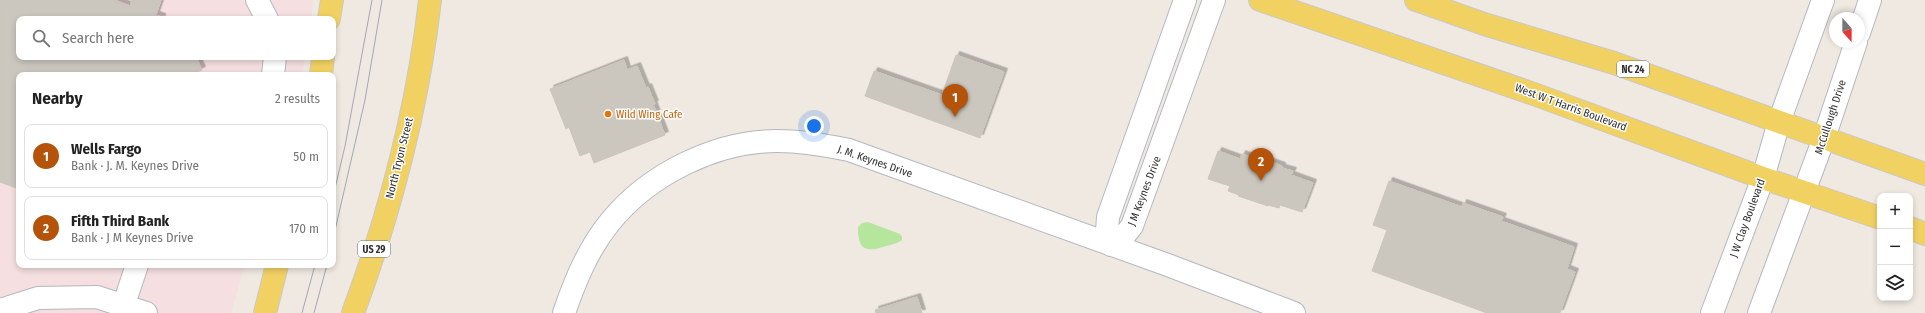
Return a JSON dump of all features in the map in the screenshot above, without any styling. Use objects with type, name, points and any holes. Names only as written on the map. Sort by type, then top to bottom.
[{"type":"main road","points":[[329,16],[332,0]]},
{"type":"main road","name":"North Tryon Street","points":[[353,313],[393,185],[424,49],[430,0]]},
{"type":"main road","name":"West W T Harris Boulevard","points":[[1260,0],[1531,93],[1763,178],[1877,217]]},
{"type":"main road","name":"NC 24","points":[[1416,0],[1484,24],[1614,63],[1925,174]]},
{"type":"main road","points":[[321,72],[323,60]]},
{"type":"main road","points":[[1912,229],[1925,234]]},
{"type":"main road","points":[[265,313],[276,268]]},
{"type":"street","points":[[257,0],[265,16]]},
{"type":"street","points":[[1111,245],[1107,231],[1108,217],[1185,0]]},
{"type":"street","name":"J M Keynes Drive","points":[[1111,245],[1124,236],[1132,226],[1214,0]]},
{"type":"street","points":[[1779,122],[1823,0]]},
{"type":"street","points":[[1865,15],[1870,0]]},
{"type":"street","name":"McCullough Drive","points":[[1804,192],[1854,48]]},
{"type":"street","points":[[273,72],[275,60]]},
{"type":"street","name":"J W Clay Boulevard","points":[[1712,313],[1763,178],[1779,122]]},
{"type":"street","name":"J. M. Keynes Drive","points":[[564,313],[575,283],[590,252],[610,222],[632,199],[661,177],[696,159],[723,149],[760,142],[776,141],[805,142],[849,150],[1294,313]]},
{"type":"street","points":[[1760,313],[1804,192]]},
{"type":"street","points":[[122,309],[136,268]]},
{"type":"street","points":[[0,310],[26,301],[58,297],[97,297],[122,309],[146,313]]},
{"type":"shaded area","points":[[0,0],[313,0],[311,16],[16,16],[16,60],[304,60],[302,72],[16,72],[16,268],[244,268],[231,313],[0,313]]},
{"type":"green space","points":[[868,222],[900,234],[902,240],[876,249],[867,249],[863,247],[859,240],[858,227],[862,223]]},
{"type":"building","points":[[0,0],[114,0],[130,6],[132,0],[161,0],[156,15],[159,16],[16,16],[16,60],[197,60],[202,70],[197,72],[16,72],[16,188],[0,182]]},
{"type":"building","points":[[956,55],[1004,72],[980,138],[865,96],[874,71],[942,95]]},
{"type":"building","name":"Wild Wing Cafe","points":[[624,60],[627,70],[637,66],[646,88],[648,87],[655,104],[653,104],[665,135],[594,163],[590,152],[580,156],[569,127],[566,129],[550,89]]},
{"type":"building","points":[[1218,151],[1240,159],[1242,154],[1252,158],[1253,156],[1282,166],[1282,168],[1293,171],[1291,175],[1313,183],[1302,212],[1280,205],[1279,208],[1268,206],[1238,196],[1239,195],[1228,191],[1230,186],[1208,179]]},
{"type":"building","points":[[1389,181],[1462,207],[1463,203],[1503,217],[1501,221],[1574,247],[1567,269],[1575,272],[1560,313],[1487,313],[1372,271],[1387,230],[1373,225]]},
{"type":"building","points":[[917,297],[922,313],[876,313],[875,310]]},
{"type":"tram line","points":[[336,184],[345,146],[372,0]]},
{"type":"tram line","points":[[336,226],[365,100],[382,0]]},
{"type":"tram line","points":[[302,313],[314,268]]},
{"type":"tram line","points":[[314,313],[326,268]]},
{"type":"place","name":"Wild Wing Cafe","points":[[608,114]]},
{"type":"place","name":"Wells Fargo","points":[[955,117]]},
{"type":"place","name":"Fifth Third Bank","points":[[1261,181]]}]
